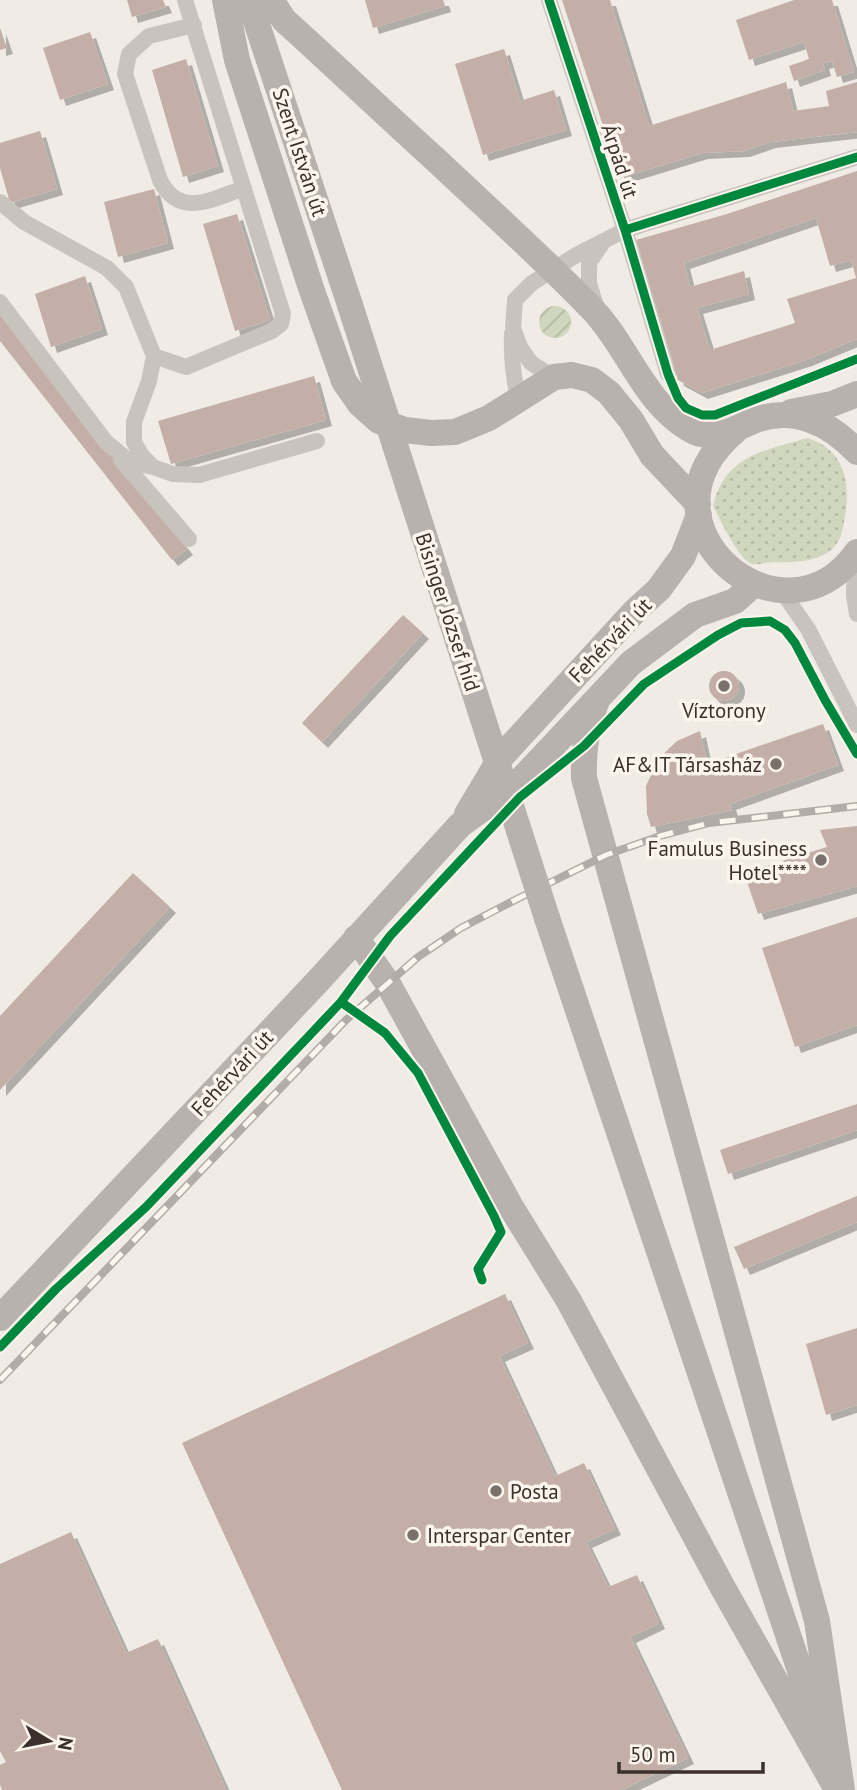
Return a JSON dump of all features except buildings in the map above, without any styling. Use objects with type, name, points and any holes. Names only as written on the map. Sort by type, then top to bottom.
[{"type":"main road","points":[[225,0],[237,60],[344,381],[360,404],[379,421],[405,430],[455,432],[489,418],[554,377],[572,375],[593,380],[609,393],[631,420],[652,455],[699,510],[704,533],[712,550],[738,576],[754,584],[781,590],[802,588],[822,582],[841,570],[856,554]]},
{"type":"main road","name":"Szent István út","points":[[249,0],[350,305]]},
{"type":"main road","points":[[271,0],[284,20],[553,269],[598,316],[653,397],[691,431],[712,437],[737,430],[754,421],[832,404],[857,394]]},
{"type":"main road","name":"Bisinger József híd","points":[[350,305],[547,918],[840,1790]]},
{"type":"main road","points":[[772,416],[797,416],[820,422],[841,435],[857,452]]},
{"type":"main road","name":"Fehérvári út","points":[[0,1318],[318,981],[460,825],[501,757],[634,612],[659,589],[683,556],[699,510],[704,470],[718,448],[737,430]]},
{"type":"main road","name":"Fehérvári út","points":[[460,825],[517,784],[631,663],[695,615],[735,601],[754,584]]},
{"type":"main road","points":[[597,700],[587,725],[584,778],[817,1621],[840,1790]]},
{"type":"main road","points":[[356,938],[387,982],[511,1207],[569,1301],[723,1588],[840,1790]]},
{"type":"street","points":[[154,356],[186,367],[272,331],[281,324],[283,314],[186,0]]},
{"type":"street","name":"Árpád út","points":[[549,0],[625,230],[668,374]]},
{"type":"street","points":[[194,25],[149,36],[129,54],[125,74],[165,191],[179,202],[199,204],[244,188]]},
{"type":"street","points":[[519,401],[513,380],[511,355],[515,300],[522,290],[553,269],[625,230],[857,157]]},
{"type":"street","points":[[0,202],[24,222],[107,268],[126,288],[154,356],[149,381],[134,422],[134,442],[142,456],[153,467]]},
{"type":"street","points":[[598,316],[590,283],[589,263],[605,240]]},
{"type":"street","points":[[0,302],[106,442],[189,539]]},
{"type":"street","points":[[513,328],[520,347],[531,363],[554,377]]},
{"type":"street","points":[[106,442],[130,462],[173,474],[199,475],[317,441]]},
{"type":"street","points":[[856,554],[854,596],[857,614]]},
{"type":"street","points":[[781,590],[802,619],[851,703],[857,725]]},
{"type":"green space","points":[[555,306],[567,310],[571,322],[567,334],[555,338],[543,334],[539,322],[543,310]]},
{"type":"green space","points":[[807,438],[829,450],[842,468],[847,503],[839,539],[829,551],[815,558],[798,562],[752,564],[741,555],[713,506],[719,489],[727,476],[748,458]]},
{"type":"railway","points":[[0,1380],[346,1020],[418,957],[461,928],[606,855],[660,836],[709,823],[857,806]]},
{"type":"cycle path","points":[[549,0],[625,230],[668,374],[678,398],[686,408],[702,415],[715,415],[857,359]]},
{"type":"cycle path","points":[[625,230],[857,157]]},
{"type":"cycle path","points":[[0,1347],[56,1289],[146,1207],[308,1037],[341,1002],[390,936],[520,797],[584,746],[644,684],[741,623],[770,621],[785,630],[795,643],[857,754]]},
{"type":"cycle path","points":[[341,1002],[385,1033],[418,1073],[494,1216],[501,1232],[478,1269],[482,1280]]},
{"type":"place","name":"Víztorony","points":[[724,686]]},
{"type":"place","name":"AF&IT Társasház","points":[[776,764]]},
{"type":"place","name":"Famulus Business Hotel****","points":[[821,860]]},
{"type":"place","name":"Posta","points":[[496,1491]]},
{"type":"place","name":"Interspar Center","points":[[413,1535]]}]
